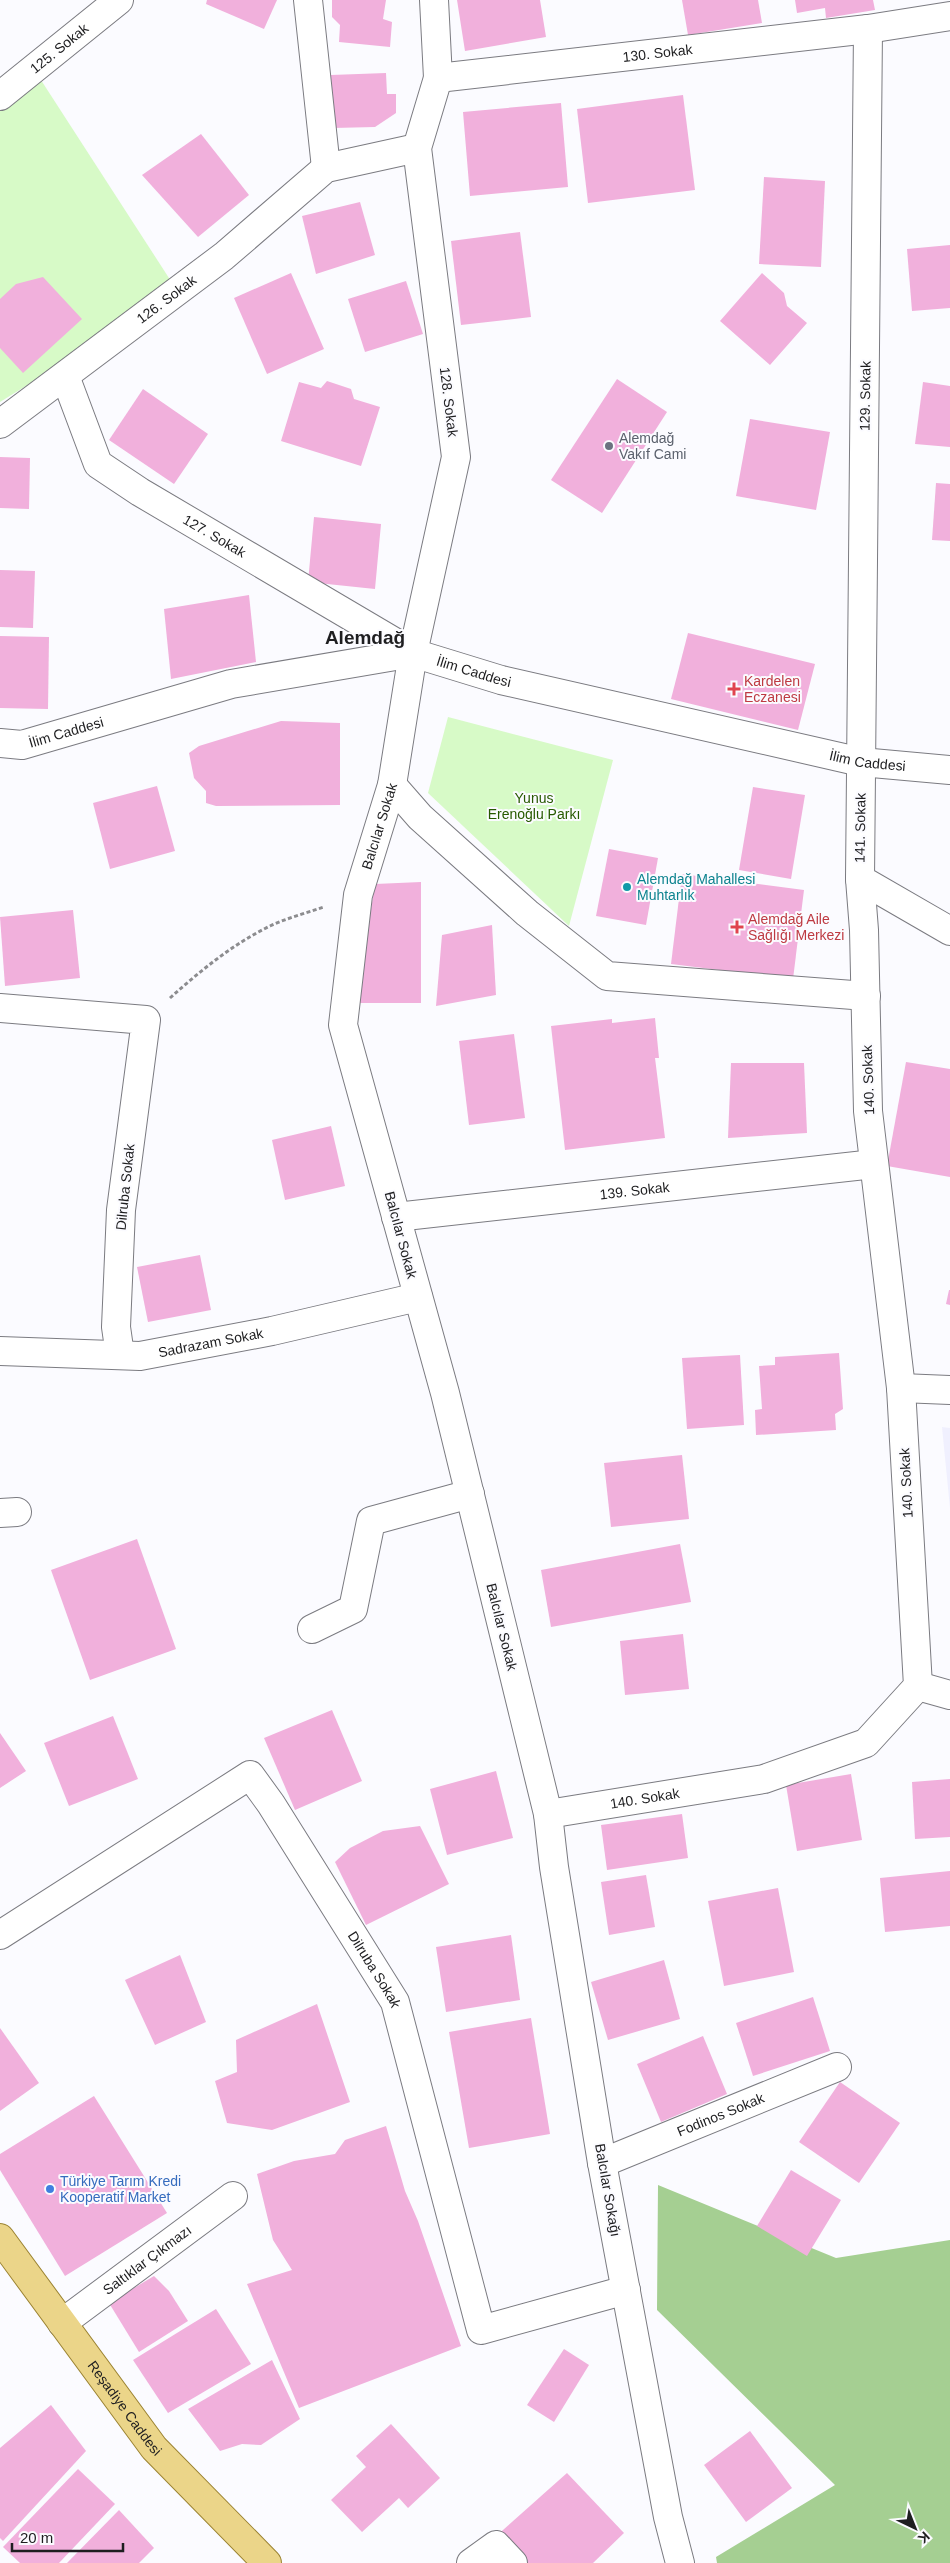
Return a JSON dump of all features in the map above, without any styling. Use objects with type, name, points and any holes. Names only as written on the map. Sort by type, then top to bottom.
[{"type":"main road","name":"Reşadiye Caddesi","points":[[0,2238],[154,2448],[267,2563]]},
{"type":"street","name":"125. Sokak","points":[[0,96],[119,0]]},
{"type":"street","points":[[308,0],[326,168]]},
{"type":"street","points":[[417,148],[438,78],[434,0]]},
{"type":"street","name":"130. Sokak","points":[[438,78],[868,29],[950,16]]},
{"type":"street","name":"129. Sokak","points":[[861,762],[868,29]]},
{"type":"street","name":"126. Sokak","points":[[0,424],[224,256],[326,168],[417,148]]},
{"type":"street","name":"128. Sokak","points":[[413,653],[456,457],[417,148]]},
{"type":"street","name":"127. Sokak","points":[[65,376],[98,464],[140,492],[413,653]]},
{"type":"street","name":"İlim Caddesi","points":[[0,743],[22,745],[231,684],[413,653],[501,680],[861,762],[950,770]]},
{"type":"street","name":"Balcılar Sokak","points":[[413,653],[392,785],[358,895],[343,1025],[470,1494],[548,1814]]},
{"type":"street","name":"141. Sokak","points":[[861,762],[860,879],[950,930]]},
{"type":"street","points":[[392,785],[420,817],[527,914],[607,976],[866,996]]},
{"type":"street","name":"140. Sokak","points":[[548,1814],[764,1779],[820,1760],[866,1743],[918,1686],[901,1388],[868,1111],[864,930],[860,879]]},
{"type":"street","points":[[0,1008],[146,1020]]},
{"type":"street","name":"Dilruba Sokak","points":[[120,1355],[116,1327],[121,1210],[146,1020]]},
{"type":"street","name":"139. Sokak","points":[[396,1217],[874,1164]]},
{"type":"street","name":"Sadrazam Sokak","points":[[0,1352],[140,1356],[272,1331],[418,1297]]},
{"type":"street","points":[[901,1388],[950,1390]]},
{"type":"street","points":[[312,1629],[353,1609],[371,1521],[470,1494]]},
{"type":"street","points":[[918,1686],[950,1695]]},
{"type":"street","name":"Dilruba Sokak","points":[[0,1935],[250,1775],[271,1804],[394,2002],[481,2330],[626,2290]]},
{"type":"street","name":"Balcılar Sokağı","points":[[548,1814],[554,1867],[602,2163],[668,2517],[680,2563]]},
{"type":"street","name":"Fodinos Sokak","points":[[602,2163],[837,2067]]},
{"type":"street","name":"Saltıklar Çıkmazı","points":[[62,2323],[233,2196]]},
{"type":"street","points":[[471,2563],[496,2545],[513,2563]]},
{"type":"path","points":[[146,1020],[194,976],[239,943],[271,926],[358,895]]},
{"type":"shaded area","points":[[942,1427],[950,1428],[950,1508]]},
{"type":"green space","points":[[39,77],[178,292],[0,402],[0,87]]},
{"type":"green space","name":"Yunus Erenoğlu Parkı","points":[[448,717],[613,760],[569,926],[428,793]]},
{"type":"green space","points":[[658,2185],[836,2258],[950,2240],[950,2563],[717,2563],[716,2557],[835,2485],[657,2310]]},
{"type":"building","points":[[207,0],[277,0],[264,29],[206,4]]},
{"type":"building","points":[[332,0],[386,0],[383,19],[392,22],[390,47],[339,42],[340,25],[332,17]]},
{"type":"building","points":[[457,0],[540,0],[546,37],[465,51]]},
{"type":"building","points":[[682,0],[758,0],[762,23],[688,35]]},
{"type":"building","points":[[795,0],[873,0],[875,10],[826,18],[825,8],[797,13]]},
{"type":"building","points":[[386,73],[387,94],[396,94],[396,113],[375,127],[333,128],[331,75]]},
{"type":"building","points":[[683,95],[695,190],[588,203],[577,109]]},
{"type":"building","points":[[561,103],[568,187],[470,196],[463,112]]},
{"type":"building","points":[[201,134],[249,195],[198,237],[142,175]]},
{"type":"building","points":[[764,177],[825,181],[821,267],[759,264]]},
{"type":"building","points":[[360,202],[375,255],[316,274],[302,216]]},
{"type":"building","points":[[520,232],[531,317],[461,325],[451,241]]},
{"type":"building","points":[[950,245],[950,308],[912,311],[907,249]]},
{"type":"building","points":[[291,273],[324,349],[267,374],[234,298]]},
{"type":"building","points":[[762,273],[784,293],[787,306],[807,323],[770,365],[720,321]]},
{"type":"building","points":[[43,277],[82,319],[23,373],[0,348],[0,299],[16,284]]},
{"type":"building","points":[[406,281],[423,334],[365,352],[348,299]]},
{"type":"building","name":"Alemdağ Vakıf Cami","points":[[617,379],[667,412],[602,513],[551,480]]},
{"type":"building","points":[[327,381],[351,389],[354,399],[380,407],[361,466],[281,441],[299,382],[321,388]]},
{"type":"building","points":[[923,382],[950,386],[950,447],[915,444]]},
{"type":"building","points":[[143,389],[208,434],[174,484],[109,440]]},
{"type":"building","points":[[750,419],[830,432],[816,510],[736,496]]},
{"type":"building","points":[[0,457],[30,458],[29,509],[0,508]]},
{"type":"building","points":[[936,483],[950,484],[950,541],[932,540]]},
{"type":"building","points":[[314,517],[381,524],[375,589],[308,582]]},
{"type":"building","points":[[0,570],[35,571],[33,628],[0,627]]},
{"type":"building","points":[[249,595],[256,662],[171,679],[164,609]]},
{"type":"building","points":[[688,633],[815,664],[798,730],[671,699]]},
{"type":"building","points":[[0,636],[49,637],[48,709],[0,708]]},
{"type":"building","points":[[281,721],[340,723],[340,805],[216,806],[206,803],[206,791],[194,778],[189,753],[199,746]]},
{"type":"building","points":[[157,786],[175,851],[110,869],[93,803]]},
{"type":"building","points":[[753,787],[805,795],[791,879],[739,870]]},
{"type":"building","name":"Alemdağ Mahallesi Muhtarlık","points":[[609,849],[658,858],[646,925],[596,916]]},
{"type":"building","name":"Alemdağ Aile Sağlığı Merkezi","points":[[682,874],[804,890],[793,979],[671,964]]},
{"type":"building","points":[[421,882],[421,1003],[356,1003],[375,884]]},
{"type":"building","points":[[73,910],[80,978],[5,986],[0,917]]},
{"type":"building","points":[[492,925],[496,995],[436,1006],[442,935]]},
{"type":"building","points":[[655,1018],[659,1058],[655,1058],[665,1138],[565,1150],[551,1026],[612,1019],[612,1023]]},
{"type":"building","points":[[514,1034],[525,1118],[469,1125],[459,1041]]},
{"type":"building","points":[[906,1062],[950,1069],[950,1177],[887,1166]]},
{"type":"building","points":[[731,1063],[804,1063],[807,1133],[728,1138]]},
{"type":"building","points":[[331,1126],[345,1186],[285,1200],[272,1140]]},
{"type":"building","points":[[200,1255],[211,1310],[148,1322],[137,1267]]},
{"type":"building","points":[[950,1290],[950,1305],[946,1304]]},
{"type":"building","points":[[839,1353],[843,1409],[835,1414],[836,1430],[756,1435],[755,1410],[762,1409],[759,1366],[775,1365],[775,1357]]},
{"type":"building","points":[[740,1355],[744,1425],[687,1429],[682,1358]]},
{"type":"building","points":[[682,1455],[689,1519],[611,1527],[604,1463]]},
{"type":"building","points":[[137,1539],[176,1649],[90,1680],[51,1570]]},
{"type":"building","points":[[680,1544],[691,1602],[551,1627],[541,1570]]},
{"type":"building","points":[[683,1634],[689,1689],[625,1695],[620,1641]]},
{"type":"building","points":[[332,1710],[362,1781],[295,1810],[264,1738]]},
{"type":"building","points":[[113,1716],[138,1779],[69,1806],[44,1743]]},
{"type":"building","points":[[0,1733],[26,1771],[0,1788]]},
{"type":"building","points":[[496,1771],[513,1838],[447,1855],[430,1789]]},
{"type":"building","points":[[851,1774],[862,1840],[797,1851],[786,1785]]},
{"type":"building","points":[[950,1779],[950,1837],[915,1839],[912,1782]]},
{"type":"building","points":[[682,1814],[688,1858],[607,1870],[601,1825]]},
{"type":"building","points":[[420,1826],[449,1884],[366,1925],[335,1862],[350,1848],[383,1831]]},
{"type":"building","points":[[950,1871],[950,1926],[885,1932],[880,1878]]},
{"type":"building","points":[[646,1875],[655,1927],[609,1935],[601,1882]]},
{"type":"building","points":[[778,1888],[794,1972],[724,1986],[708,1901]]},
{"type":"building","points":[[511,1935],[520,2000],[446,2012],[436,1947]]},
{"type":"building","points":[[180,1955],[206,2022],[155,2045],[125,1980]]},
{"type":"building","points":[[664,1960],[680,2019],[608,2040],[591,1982]]},
{"type":"building","points":[[813,1997],[830,2051],[753,2076],[736,2023]]},
{"type":"building","points":[[317,2004],[350,2102],[272,2130],[227,2123],[215,2081],[237,2072],[236,2040]]},
{"type":"building","points":[[531,2018],[550,2134],[469,2148],[449,2032]]},
{"type":"building","points":[[0,2028],[39,2083],[0,2111]]},
{"type":"building","points":[[703,2036],[727,2094],[661,2122],[637,2064]]},
{"type":"building","points":[[840,2082],[900,2123],[859,2183],[799,2142]]},
{"type":"building","points":[[94,2096],[167,2213],[65,2276],[0,2170],[0,2154]]},
{"type":"building","points":[[386,2126],[405,2191],[418,2221],[461,2346],[299,2408],[247,2284],[292,2270],[273,2240],[257,2174],[294,2161],[335,2154],[345,2140]]},
{"type":"building","points":[[791,2170],[841,2200],[807,2256],[757,2226]]},
{"type":"building","points":[[154,2276],[169,2291],[188,2321],[139,2352],[109,2303]]},
{"type":"building","points":[[216,2309],[251,2364],[168,2413],[133,2360]]},
{"type":"building","points":[[564,2349],[589,2365],[554,2422],[527,2405]]},
{"type":"building","points":[[272,2360],[300,2419],[261,2445],[242,2444],[220,2451],[188,2409]]},
{"type":"building","points":[[51,2405],[86,2451],[3,2541],[0,2538],[0,2448]]},
{"type":"building","points":[[391,2424],[440,2478],[408,2508],[399,2498],[362,2532],[331,2500],[366,2467],[356,2456]]},
{"type":"building","points":[[750,2431],[792,2488],[746,2522],[704,2465]]},
{"type":"building","points":[[78,2469],[115,2504],[59,2563],[20,2563],[3,2547]]},
{"type":"building","points":[[567,2473],[624,2533],[593,2563],[466,2563]]},
{"type":"building","points":[[119,2510],[154,2548],[139,2563],[67,2563]]},
{"type":"place","name":"Alemdağ Vakıf Cami","points":[[609,446]]},
{"type":"place","name":"Kardelen Eczanesi","points":[[734,689]]},
{"type":"place","name":"Alemdağ Mahallesi Muhtarlık","points":[[627,887]]},
{"type":"place","name":"Alemdağ Aile Sağlığı Merkezi","points":[[737,927]]},
{"type":"place","name":"Türkiye Tarım Kredi Kooperatif Market","points":[[50,2189]]},
{"type":"district","name":"Alemdağ","points":[[365,637]]}]
